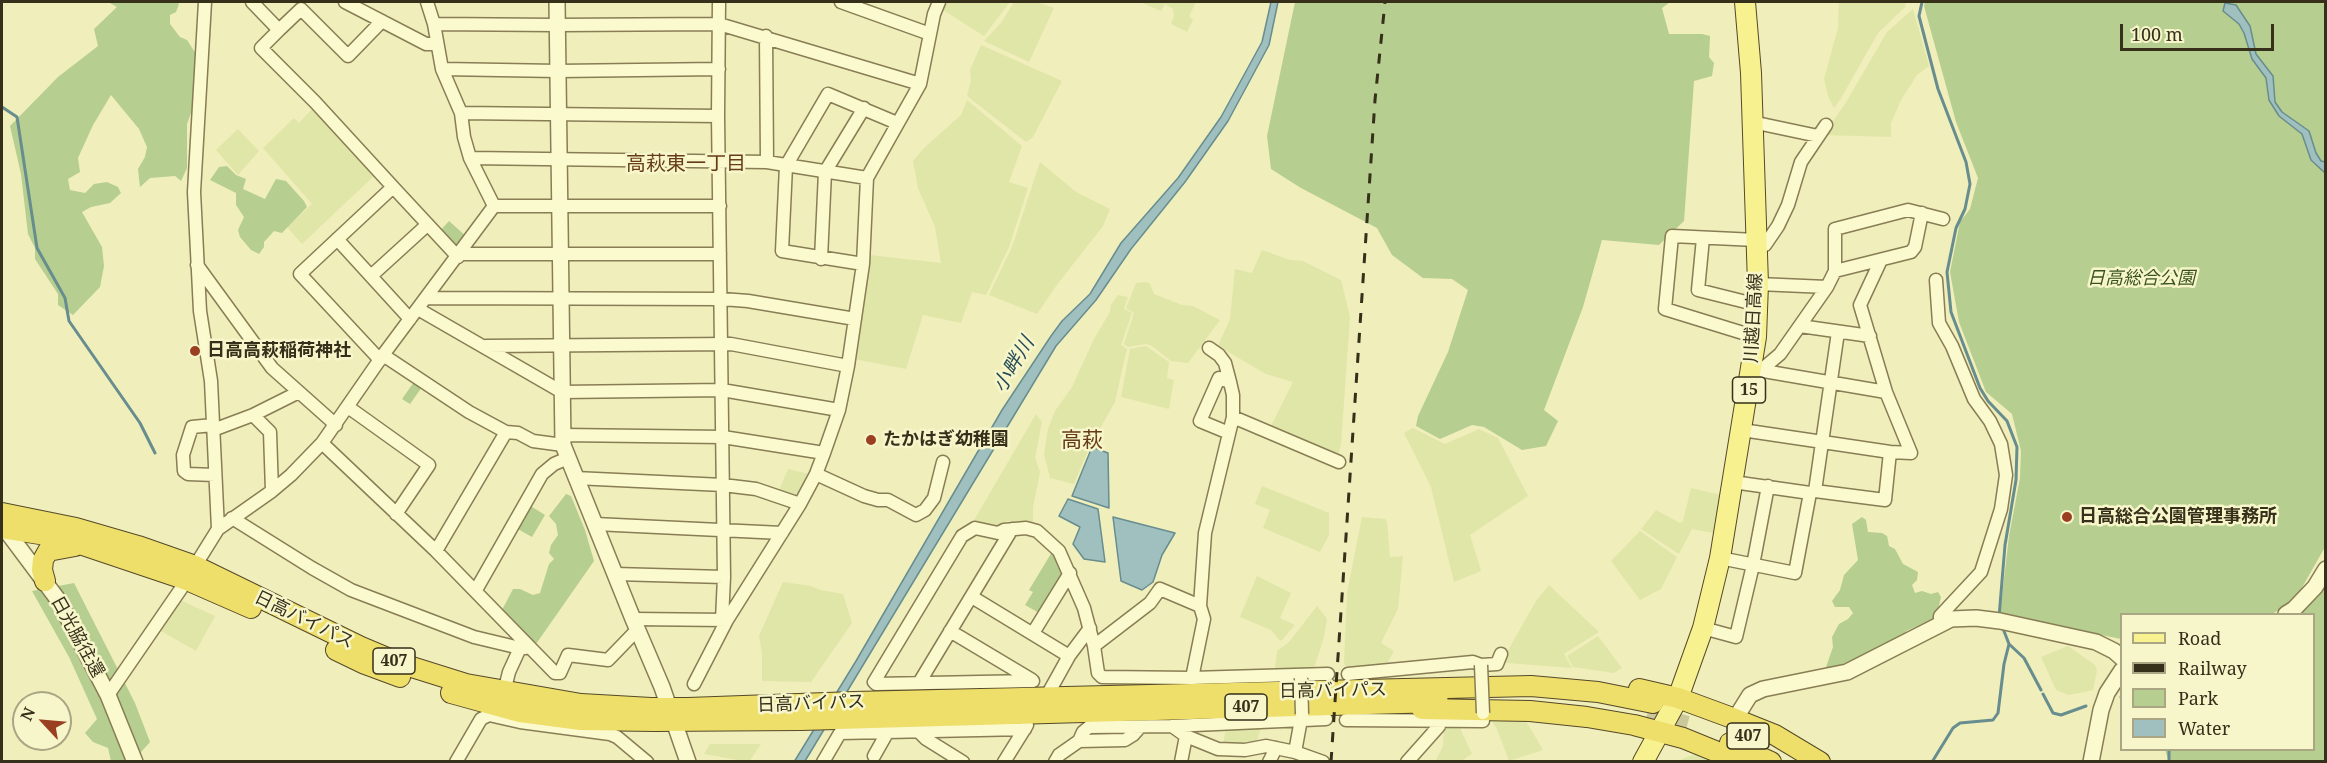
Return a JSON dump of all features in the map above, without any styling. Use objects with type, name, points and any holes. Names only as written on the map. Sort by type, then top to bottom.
[{"type":"highway","name":"日高バイパス","points":[[2,523],[191,573],[399,663],[466,684],[581,704],[672,714]]},
{"type":"highway","name":"日高バイパス","points":[[2,523],[76,528],[138,546],[260,612],[365,664],[459,696],[520,712],[580,720],[672,714],[849,710],[1046,697],[1354,705]]},
{"type":"highway","points":[[45,581],[42,570],[43,560],[48,551],[64,546],[83,545]]},
{"type":"highway","name":"407","points":[[1354,705],[1455,677],[1531,675],[1594,682],[1678,698],[1775,735],[1820,762]]},
{"type":"highway","name":"日高バイパス","points":[[849,710],[1030,721],[1354,705],[1531,686],[1598,692],[1650,709]]},
{"type":"highway","name":"407","points":[[1354,705],[1445,711],[1530,711],[1587,717],[1683,738],[1742,762]]},
{"type":"highway","name":"407","points":[[1772,762],[1690,721],[1768,744],[1800,762]]},
{"type":"main road","name":"川越日高線","points":[[1643,762],[1678,698],[1703,628],[1720,558],[1742,430],[1756,370],[1758,284],[1745,2]]},
{"type":"street","points":[[205,2],[194,192],[200,311],[211,381],[218,528]]},
{"type":"street","points":[[252,2],[279,30]]},
{"type":"street","points":[[345,2],[426,44],[437,44]]},
{"type":"street","points":[[427,2],[434,24],[442,69],[452,87],[461,114],[470,158],[494,206]]},
{"type":"street","points":[[557,2],[562,392],[565,446],[575,478],[672,714],[688,762]]},
{"type":"street","points":[[719,2],[718,116],[725,620]]},
{"type":"street","points":[[842,2],[930,34]]},
{"type":"street","points":[[878,14],[885,2]]},
{"type":"street","points":[[694,684],[725,620],[800,504],[824,453],[838,410],[848,366],[863,264],[867,178],[920,84],[934,14],[939,2]]},
{"type":"street","points":[[382,21],[348,56],[301,9],[261,48],[315,102],[427,225],[459,256],[560,253],[720,254]]},
{"type":"street","points":[[434,24],[719,24],[766,36],[920,84]]},
{"type":"street","points":[[766,36],[767,162]]},
{"type":"street","points":[[442,69],[558,71],[719,69]]},
{"type":"street","points":[[863,264],[782,251],[786,166],[828,94],[897,123]]},
{"type":"street","points":[[821,258],[825,172],[864,108]]},
{"type":"street","points":[[461,114],[718,116]]},
{"type":"street","points":[[1752,122],[1818,136]]},
{"type":"street","points":[[1756,337],[1665,309],[1672,236],[1765,245],[1788,205],[1801,162],[1826,125]]},
{"type":"street","points":[[470,158],[559,161],[767,162],[867,178]]},
{"type":"street","points":[[393,187],[300,274],[382,357],[469,412],[506,432],[518,433],[533,441],[565,446],[723,437],[824,453]]},
{"type":"street","points":[[494,206],[720,206]]},
{"type":"street","points":[[108,695],[191,573],[218,528],[291,476],[322,443],[382,357],[494,206]]},
{"type":"street","points":[[1756,370],[1780,354],[1827,287],[1835,271],[1835,229],[1908,210],[1942,219]]},
{"type":"street","points":[[1835,271],[1911,252],[1915,247],[1922,213]]},
{"type":"street","points":[[371,276],[427,225]]},
{"type":"street","points":[[1703,238],[1698,290],[1758,305]]},
{"type":"street","points":[[337,239],[371,276],[414,314],[485,346],[562,392],[722,390],[838,410]]},
{"type":"street","points":[[1742,430],[1890,453],[1911,453],[1887,392],[1860,306],[1881,260]]},
{"type":"street","points":[[196,264],[272,368],[336,425]]},
{"type":"street","points":[[1936,280],[1939,323],[1952,346],[1974,399],[1990,421],[2001,444],[2006,475],[2001,509],[1981,572],[1940,616],[1940,624]]},
{"type":"street","points":[[1758,284],[1827,287]]},
{"type":"street","points":[[426,298],[748,301],[855,319]]},
{"type":"street","points":[[1800,326],[1870,336]]},
{"type":"street","points":[[1720,558],[1795,573],[1822,442],[1838,332]]},
{"type":"street","points":[[485,346],[722,344],[848,366]]},
{"type":"street","points":[[1192,678],[1204,619],[1200,606],[1205,533],[1233,417],[1233,395],[1225,363],[1209,348]]},
{"type":"street","points":[[1756,370],[1887,392]]},
{"type":"street","points":[[1229,433],[1200,421],[1219,378],[1230,382]]},
{"type":"street","points":[[215,475],[188,474],[184,471],[183,455],[192,427],[213,427],[253,415],[299,392]]},
{"type":"street","points":[[348,407],[429,465],[396,514]]},
{"type":"street","points":[[253,415],[270,432],[272,491]]},
{"type":"street","points":[[1233,417],[1339,462]]},
{"type":"street","points":[[436,550],[506,432]]},
{"type":"street","points":[[322,443],[436,550],[476,590],[526,648],[555,673],[560,673],[568,655],[608,660],[635,624]]},
{"type":"street","points":[[476,590],[542,474],[554,464],[565,446]]},
{"type":"street","points":[[1733,482],[1885,500],[1890,453]]},
{"type":"street","points":[[816,474],[864,496],[888,500],[916,514],[925,510],[934,498],[944,462]]},
{"type":"street","points":[[575,478],[723,485],[756,489],[800,504]]},
{"type":"street","points":[[1703,628],[1736,637],[1768,486]]},
{"type":"street","points":[[232,519],[351,590],[474,637],[526,648]]},
{"type":"street","name":"日光脇往還","points":[[2,523],[59,601],[108,695],[135,762]]},
{"type":"street","points":[[595,524],[782,533]]},
{"type":"street","points":[[950,631],[1033,681],[876,684],[874,682],[962,536],[975,528],[998,533],[1026,528],[1037,531],[1059,551],[1070,573],[1090,628],[1098,673],[1102,677],[1192,678],[1328,674]]},
{"type":"street","points":[[919,683],[1012,529]]},
{"type":"street","points":[[2289,613],[2315,587],[2325,569]]},
{"type":"street","points":[[1033,633],[1070,573]]},
{"type":"street","points":[[615,574],[724,577]]},
{"type":"street","points":[[1094,646],[1150,603],[1160,588],[1200,606]]},
{"type":"street","points":[[972,597],[1068,656]]},
{"type":"street","points":[[1735,719],[1750,695],[1763,688],[1848,672],[1940,624],[1961,618],[1994,620],[2096,642],[2114,651],[2120,657]]},
{"type":"street","points":[[635,624],[725,620]]},
{"type":"street","points":[[1004,762],[1046,697],[1068,656],[1090,628]]},
{"type":"street","points":[[504,692],[509,672],[526,648]]},
{"type":"street","points":[[1348,674],[1473,662],[1481,665],[1497,664],[1501,654]]},
{"type":"street","points":[[1354,705],[1483,721],[1481,665]]},
{"type":"street","points":[[2091,762],[2101,710],[2107,693],[2120,672]]},
{"type":"street","points":[[1295,752],[1302,717],[1300,676]]},
{"type":"street","points":[[456,762],[481,719],[489,715],[610,734],[618,737],[634,757],[646,762]]},
{"type":"street","points":[[1055,762],[1059,755],[1080,741],[1083,732],[1089,727],[1172,726],[1302,717],[1326,719]]},
{"type":"street","points":[[823,762],[840,733],[919,732],[1030,721]]},
{"type":"street","points":[[1172,726],[1218,749],[1229,751],[1276,748],[1323,762]]},
{"type":"street","points":[[1407,762],[1439,726]]},
{"type":"street","points":[[876,760],[887,732]]},
{"type":"street","points":[[919,732],[926,739],[963,762]]},
{"type":"street","points":[[1181,762],[1186,735]]},
{"type":"street","points":[[1269,762],[1276,748]]},
{"type":"green space","points":[[108,2],[177,2],[179,4],[176,12],[170,15],[170,24],[180,37],[187,40],[196,54],[196,99],[187,124],[187,168],[181,181],[175,176],[150,178],[140,187],[138,169],[145,157],[147,147],[139,129],[111,95],[93,125],[78,158],[80,172],[68,179],[70,190],[85,193],[94,184],[107,182],[118,187],[121,193],[110,203],[91,207],[82,212],[102,247],[104,266],[100,287],[73,315],[58,305],[58,294],[35,259],[35,248],[28,234],[21,174],[10,126],[58,77],[98,46],[94,29],[117,7]]},
{"type":"green space","points":[[944,2],[1010,2],[984,36],[940,8]]},
{"type":"green space","points":[[1014,2],[1037,2],[1054,8],[1029,62],[984,41],[1001,23]]},
{"type":"green space","points":[[1140,2],[1196,2],[1189,16],[1193,20],[1187,32],[1171,24],[1174,16],[1173,9],[1165,4],[1161,11]]},
{"type":"green space","points":[[1295,2],[1670,2],[1662,8],[1669,34],[1710,36],[1709,57],[1714,63],[1712,76],[1694,81],[1684,221],[1659,245],[1602,240],[1583,307],[1544,410],[1558,421],[1546,446],[1522,450],[1484,427],[1472,425],[1440,439],[1416,426],[1418,416],[1448,352],[1468,290],[1452,279],[1423,278],[1392,255],[1377,228],[1301,188],[1271,169],[1267,136]]},
{"type":"green space","points":[[1839,2],[1906,2],[1905,7],[1878,33],[1834,108],[1824,79],[1838,28]]},
{"type":"green space","name":"日高総合公園","points":[[1925,2],[2319,2],[2325,4],[2325,547],[2295,600],[2274,613],[2120,613],[2120,639],[2000,614],[2009,536],[2020,478],[2021,451],[2012,414],[1986,392],[1959,322],[1950,272],[1960,222],[1970,209],[1978,178],[1956,122],[1924,6]]},
{"type":"green space","points":[[1913,9],[1929,66],[1917,75],[1901,100],[1891,123],[1891,137],[1823,135],[1845,104],[1887,32]]},
{"type":"green space","points":[[981,45],[1062,81],[1033,137],[1026,142],[967,96],[971,81],[970,70]]},
{"type":"green space","points":[[967,100],[1022,146],[1009,182],[1028,188],[1009,247],[986,295],[972,292],[961,323],[923,315],[906,369],[854,359],[865,300],[870,255],[941,263],[935,227],[918,188],[913,161],[961,115]]},
{"type":"green space","points":[[313,108],[375,175],[302,244],[287,227],[312,204],[263,148],[294,118],[299,123]]},
{"type":"green space","points":[[238,129],[259,151],[238,175],[216,150]]},
{"type":"green space","points":[[1040,162],[1076,192],[1110,209],[1103,226],[1037,314],[989,295],[1012,247]]},
{"type":"green space","points":[[227,166],[236,175],[246,179],[243,189],[265,199],[276,179],[286,181],[307,207],[282,233],[274,231],[264,242],[264,247],[259,254],[251,250],[240,237],[238,230],[244,217],[236,205],[236,193],[210,180],[219,167]]},
{"type":"green space","points":[[449,221],[468,238],[456,248],[439,232]]},
{"type":"green space","points":[[1262,250],[1290,260],[1303,261],[1341,280],[1350,317],[1341,444],[1338,457],[1271,426],[1293,382],[1266,374],[1218,346],[1230,319],[1235,269],[1252,273]]},
{"type":"green space","points":[[1147,282],[1154,294],[1182,305],[1193,306],[1220,320],[1188,363],[1171,361],[1146,344],[1128,347],[1124,344],[1134,313],[1126,308],[1136,283]]},
{"type":"green space","points":[[1118,295],[1128,297],[1124,309],[1132,313],[1121,345],[1127,349],[1115,402],[1089,448],[1074,484],[1050,478],[1044,454],[1048,429],[1055,411],[1072,387]]},
{"type":"green space","points":[[1146,346],[1169,362],[1167,378],[1174,380],[1169,409],[1121,397],[1130,349]]},
{"type":"green space","points":[[414,382],[422,387],[410,404],[402,399]]},
{"type":"green space","points":[[1036,414],[1042,422],[1035,458],[1040,472],[1033,507],[1033,525],[1007,521],[997,528],[973,522]]},
{"type":"green space","points":[[1413,428],[1445,444],[1479,429],[1498,438],[1528,496],[1470,535],[1481,571],[1454,582],[1431,487],[1404,433]]},
{"type":"green space","points":[[788,469],[809,474],[798,497],[792,498],[778,493]]},
{"type":"green space","points":[[1262,486],[1329,513],[1329,535],[1320,552],[1263,528],[1270,510],[1255,504]]},
{"type":"green space","points":[[1691,488],[1721,495],[1713,533],[1692,529],[1679,554],[1641,529],[1656,510],[1680,523],[1683,521]]},
{"type":"green space","points":[[566,494],[571,496],[585,530],[594,561],[536,644],[527,638],[502,610],[513,589],[520,589],[533,595],[540,593],[549,564],[554,559],[549,553],[551,545],[558,535],[556,524],[549,516]]},
{"type":"green space","points":[[529,505],[545,515],[532,537],[516,528]]},
{"type":"green space","points":[[1362,517],[1385,519],[1390,557],[1403,556],[1398,609],[1381,643],[1394,651],[1386,665],[1347,667],[1344,664],[1347,593]]},
{"type":"green space","points":[[1862,517],[1866,520],[1868,532],[1882,533],[1887,536],[1889,546],[1895,549],[1903,564],[1918,572],[1917,580],[1912,585],[1915,593],[1938,592],[1941,597],[1938,610],[1931,620],[1906,631],[1903,638],[1831,669],[1826,667],[1833,647],[1832,637],[1839,624],[1853,613],[1849,607],[1835,607],[1832,601],[1840,590],[1844,575],[1858,560],[1852,524]]},
{"type":"green space","points":[[1640,531],[1677,557],[1661,589],[1640,600],[1611,561]]},
{"type":"green space","points":[[1052,552],[1065,573],[1041,614],[1025,605],[1033,592],[1029,590]]},
{"type":"green space","points":[[1257,576],[1291,593],[1280,618],[1295,625],[1280,641],[1271,630],[1240,617]]},
{"type":"green space","points":[[783,582],[843,594],[852,623],[811,682],[762,681],[762,653],[759,636]]},
{"type":"green space","points":[[74,583],[135,703],[150,742],[133,761],[111,761],[108,748],[93,742],[85,733],[97,719],[69,657],[32,591]]},
{"type":"green space","points":[[1549,585],[1599,632],[1564,654],[1572,668],[1502,661],[1536,601]]},
{"type":"green space","points":[[2325,585],[2325,761],[2169,761],[2165,751],[2315,751],[2315,613],[2300,613],[2320,594]]},
{"type":"green space","points":[[180,600],[215,616],[196,651],[161,631]]},
{"type":"green space","points":[[1317,606],[1327,619],[1314,668],[1275,668],[1277,651],[1289,642]]},
{"type":"green space","points":[[1598,636],[1622,668],[1614,673],[1573,667],[1567,656]]},
{"type":"green space","points":[[2068,646],[2095,665],[2097,671],[2093,690],[2069,695],[2056,690],[2041,657]]},
{"type":"green space","points":[[1491,720],[1526,721],[1543,750],[1509,761],[1497,729]]},
{"type":"green space","points":[[1444,726],[1459,726],[1472,754],[1461,761],[1435,762],[1443,746]]},
{"type":"green space","points":[[1226,727],[1261,727],[1256,745],[1223,745]]},
{"type":"green space","points":[[710,744],[761,744],[749,762],[704,754]]},
{"type":"green space","points":[[1698,753],[1718,762],[1681,762],[1682,759]]},
{"type":"water","points":[[1271,2],[1278,2],[1269,45],[1228,121],[1185,182],[1131,249],[1096,300],[1056,346],[805,761],[794,762],[856,661],[1002,410],[1062,321],[1090,294],[1121,243],[1178,178],[1221,117],[1262,42]]},
{"type":"water","points":[[2225,3],[2236,5],[2250,26],[2256,54],[2273,76],[2275,102],[2282,112],[2309,131],[2316,153],[2321,161],[2325,162],[2325,173],[2311,160],[2302,134],[2279,116],[2269,100],[2266,78],[2252,59],[2239,24],[2223,11]]},
{"type":"water","points":[[1092,447],[1108,453],[1109,508],[1072,496]]},
{"type":"water","points":[[1068,499],[1098,509],[1105,562],[1084,559],[1073,544],[1080,527],[1059,516]]},
{"type":"water","points":[[1113,517],[1175,533],[1162,555],[1153,582],[1142,590],[1121,581]]},
{"type":"waterway","points":[[1922,2],[1919,16],[1938,89],[1966,162],[1970,184],[1965,209],[1956,228],[1947,272],[1951,312],[1980,388],[1988,401],[2007,421],[2017,447],[2016,480],[2005,545],[1999,617]]},
{"type":"waterway","points":[[2,107],[17,117],[37,248],[65,298],[69,321],[140,423],[155,453]]},
{"type":"waterway","points":[[2002,626],[2009,644],[2024,658],[2041,690]]},
{"type":"waterway","points":[[1932,762],[1953,728],[1960,723],[1993,720],[1998,713],[2009,644]]},
{"type":"waterway","points":[[2043,694],[2053,713],[2061,715],[2086,706]]},
{"type":"waterway","points":[[2169,751],[2169,762]]},
{"type":"tunnel","points":[[1647,715],[1687,726]]},
{"type":"railway","points":[[1331,762],[1375,100],[1385,2]]},
{"type":"place","name":"日高高萩稲荷神社","points":[[195,351]]},
{"type":"place","name":"たかはぎ幼稚園","points":[[871,440]]},
{"type":"place","name":"日高総合公園管理事務所","points":[[2067,517]]},
{"type":"district","name":"高萩東一丁目","points":[[686,164]]},
{"type":"district","name":"高萩","points":[[1082,441]]},
{"type":"water label","name":"小畔川","points":[[1014,365]]}]
